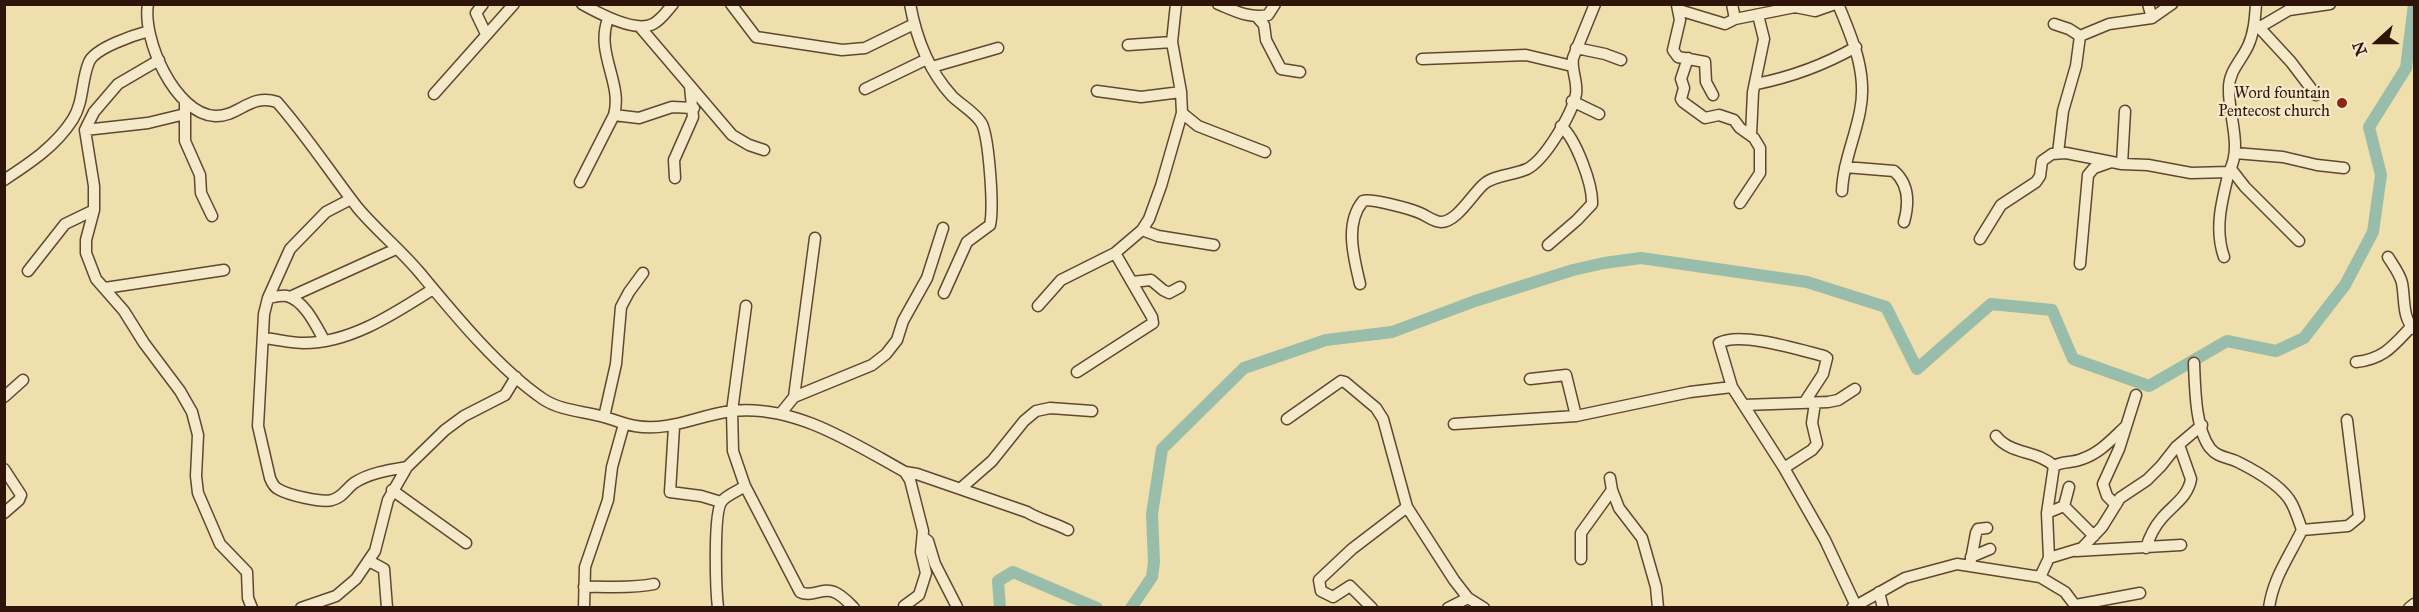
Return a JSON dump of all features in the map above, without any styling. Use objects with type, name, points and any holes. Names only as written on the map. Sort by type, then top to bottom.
[{"type":"street","points":[[148,4],[149,31],[159,60],[185,108],[185,141],[200,174],[201,193],[212,216]]},
{"type":"street","points":[[483,4],[476,13],[486,34]]},
{"type":"street","points":[[434,94],[514,4]]},
{"type":"street","points":[[582,4],[608,19],[640,27],[651,26],[657,22],[673,4]]},
{"type":"street","points":[[731,4],[756,37],[842,50],[865,48],[914,24]]},
{"type":"street","points":[[910,4],[914,24],[930,63],[950,93],[981,122],[987,146],[992,212],[988,228],[967,242],[944,293]]},
{"type":"street","points":[[1038,306],[1061,280],[1115,253],[1142,230],[1161,186],[1182,113],[1181,92],[1172,42],[1176,4]]},
{"type":"street","points":[[1218,4],[1242,14],[1257,17],[1268,15],[1275,4]]},
{"type":"street","points":[[1359,284],[1351,241],[1354,222],[1363,201],[1374,200],[1412,210],[1435,221],[1449,220],[1465,207],[1486,182],[1518,172],[1544,156],[1576,94],[1572,66],[1576,48],[1595,4]]},
{"type":"street","points":[[1732,4],[1735,19]]},
{"type":"street","points":[[1713,95],[1706,82],[1705,62],[1678,57],[1673,50],[1680,20],[1678,7],[1725,24],[1735,19],[1795,7],[1815,11],[1836,4],[1860,61],[1862,102],[1845,167],[1842,191]]},
{"type":"street","points":[[2148,4],[2152,18]]},
{"type":"street","points":[[2080,36],[2109,24],[2152,18],[2172,4]]},
{"type":"street","points":[[2224,257],[2219,230],[2235,153],[2235,133],[2229,87],[2233,70],[2257,25],[2256,4]]},
{"type":"street","points":[[2257,25],[2289,9],[2330,4]]},
{"type":"street","points":[[1751,135],[1756,84],[1764,39],[1758,15]]},
{"type":"street","points":[[1257,17],[1264,25],[1266,40],[1281,69],[1300,72]]},
{"type":"street","points":[[580,182],[614,115],[616,96],[603,36],[608,19]]},
{"type":"street","points":[[2054,24],[2069,28],[2080,36]]},
{"type":"street","points":[[2257,25],[2291,62],[2316,95]]},
{"type":"street","points":[[640,27],[652,44],[690,83],[732,135],[749,146],[764,150]]},
{"type":"street","points":[[4,180],[46,150],[63,134],[74,117],[82,97],[89,63],[93,56],[137,34],[149,31]]},
{"type":"street","points":[[2058,153],[2063,111],[2076,66],[2080,36]]},
{"type":"street","points":[[1128,45],[1172,42]]},
{"type":"street","points":[[1756,84],[1799,73],[1829,62],[1856,47]]},
{"type":"street","points":[[865,89],[930,63],[998,48]]},
{"type":"street","points":[[1576,48],[1605,54],[1620,60]]},
{"type":"street","points":[[1422,59],[1526,55],[1572,66]]},
{"type":"street","points":[[1688,58],[1681,78],[1684,88],[1681,99],[1683,102],[1705,118],[1719,115],[1734,120],[1740,128],[1751,135],[1760,148],[1760,172],[1740,204]]},
{"type":"street","points":[[159,60],[118,84],[94,112],[85,130],[93,176],[94,210],[86,253],[96,279],[124,311],[192,412],[198,435],[196,476],[198,493],[220,544],[247,572],[248,598],[252,608]]},
{"type":"street","points":[[675,178],[674,160],[689,128],[694,108],[690,83]]},
{"type":"street","points":[[1097,91],[1141,96],[1181,92]]},
{"type":"street","points":[[85,130],[148,123],[185,108],[217,116],[258,99],[265,98],[277,102],[351,199],[418,270],[451,311],[516,377],[553,405],[624,424],[656,428],[674,426],[732,411],[781,413],[841,437],[905,472],[1027,512],[1068,530]]},
{"type":"street","points":[[1572,101],[1596,110],[1599,114]]},
{"type":"street","points":[[614,115],[639,118],[672,108],[694,108]]},
{"type":"street","points":[[2117,163],[2125,111]]},
{"type":"street","points":[[1182,113],[1198,126],[1266,152]]},
{"type":"street","points":[[1548,245],[1592,204],[1589,184],[1583,168],[1570,136],[1561,126]]},
{"type":"street","points":[[1980,239],[2001,205],[2036,182],[2040,176],[2044,158],[2058,153],[2191,173],[2230,170]]},
{"type":"street","points":[[2235,153],[2283,157],[2317,165],[2344,168]]},
{"type":"street","points":[[2080,264],[2088,175],[2094,168],[2117,163]]},
{"type":"street","points":[[1845,167],[1898,173],[1907,196],[1904,222]]},
{"type":"street","points":[[2230,170],[2299,241]]},
{"type":"street","points":[[351,199],[326,212],[297,239],[290,249],[268,298],[262,338],[258,426],[274,485],[279,490],[321,502],[331,501],[342,495],[356,482],[369,476],[407,467]]},
{"type":"street","points":[[28,271],[65,224],[94,210]]},
{"type":"street","points":[[781,413],[794,397],[872,365],[886,354],[897,340],[903,321],[927,278],[943,228]]},
{"type":"street","points":[[1142,230],[1158,236],[1214,245]]},
{"type":"street","points":[[794,397],[815,238]]},
{"type":"street","points":[[268,298],[290,297],[396,249]]},
{"type":"street","points":[[1077,372],[1153,323],[1152,317],[1115,253]]},
{"type":"street","points":[[2356,362],[2379,357],[2413,328],[2405,311],[2401,280],[2388,257]]},
{"type":"street","points":[[105,288],[224,270]]},
{"type":"street","points":[[604,417],[616,364],[621,307],[643,273]]},
{"type":"street","points":[[1132,282],[1151,280],[1169,292],[1180,287]]},
{"type":"street","points":[[262,338],[305,343],[324,340],[383,320],[433,289]]},
{"type":"street","points":[[290,297],[305,310],[324,340]]},
{"type":"street","points":[[746,306],[732,411],[733,451],[745,486],[800,592],[805,595],[830,590],[854,608]]},
{"type":"street","points":[[1784,468],[1812,450],[1817,444],[1809,403],[1828,362],[1827,358],[1760,341],[1737,339],[1719,343],[1732,387],[1784,468],[1835,560],[1854,607],[1905,578],[1970,561],[1990,549]]},
{"type":"street","points":[[2194,363],[2194,386],[2205,440],[2217,454],[2247,467],[2284,493],[2292,503],[2302,530]]},
{"type":"street","points":[[1530,379],[1566,375],[1576,416]]},
{"type":"street","points":[[301,608],[336,596],[356,579],[375,551],[392,490],[407,467],[445,430],[464,416],[505,395],[516,377]]},
{"type":"street","points":[[4,397],[23,380]]},
{"type":"street","points":[[1287,419],[1321,398],[1338,383],[1345,382],[1376,408],[1383,419],[1407,507],[1454,580],[1468,598],[1484,608]]},
{"type":"street","points":[[1454,424],[1576,416],[1732,387]]},
{"type":"street","points":[[1744,405],[1838,400],[1855,389]]},
{"type":"street","points":[[2116,505],[2107,496],[2103,484],[2119,449],[2136,394]]},
{"type":"street","points":[[960,489],[992,461],[1024,421],[1036,411],[1050,408],[1092,411]]},
{"type":"street","points":[[2302,530],[2348,526],[2359,517],[2347,420]]},
{"type":"street","points":[[584,608],[587,559],[608,500],[612,467],[624,424]]},
{"type":"street","points":[[2076,551],[2094,536],[2126,492],[2147,480],[2202,424]]},
{"type":"street","points":[[674,426],[670,492],[701,496],[721,502]]},
{"type":"street","points":[[2054,466],[2093,455],[2125,427]]},
{"type":"street","points":[[1996,436],[2008,448],[2047,460],[2054,466]]},
{"type":"street","points":[[2146,548],[2159,522],[2181,499],[2190,484],[2191,479],[2179,445]]},
{"type":"street","points":[[2040,577],[2049,558],[2047,513],[2054,466]]},
{"type":"street","points":[[4,470],[21,495],[19,500],[4,513]]},
{"type":"street","points":[[904,606],[920,596],[926,569],[921,548],[923,537],[910,480],[905,472]]},
{"type":"street","points":[[1610,478],[1612,490],[1626,519],[1642,538],[1656,587],[1658,608]]},
{"type":"street","points":[[718,608],[716,531],[721,502],[745,486]]},
{"type":"street","points":[[2064,506],[2069,487]]},
{"type":"street","points":[[392,490],[466,543]]},
{"type":"street","points":[[1581,559],[1581,532],[1612,490]]},
{"type":"street","points":[[2047,513],[2064,506]]},
{"type":"street","points":[[2064,506],[2094,536]]},
{"type":"street","points":[[1372,608],[1350,586],[1333,597],[1327,596],[1321,591],[1319,580],[1352,549],[1407,507]]},
{"type":"street","points":[[1970,561],[1978,529],[1988,528]]},
{"type":"street","points":[[2269,608],[2271,591],[2278,572],[2302,530]]},
{"type":"street","points":[[923,537],[928,541],[935,564],[957,607]]},
{"type":"street","points":[[2049,558],[2076,551],[2181,545]]},
{"type":"street","points":[[369,561],[384,569],[387,608]]},
{"type":"street","points":[[1970,561],[2040,577],[2065,592],[2077,606],[2140,593]]},
{"type":"street","points":[[584,587],[623,585],[640,588],[654,584]]},
{"type":"street","points":[[1879,592],[1883,608]]},
{"type":"street","points":[[1448,608],[1468,598]]},
{"type":"street","points":[[2409,608],[2415,604]]},
{"type":"waterway","points":[[1131,608],[1152,577],[1154,562],[1152,514],[1162,449],[1244,368],[1326,340],[1392,332],[1475,301],[1573,270],[1641,258],[1807,282],[1886,307],[1917,369],[1991,304],[2052,310],[2073,359],[2149,386],[2227,341],[2276,351],[2304,338],[2345,285],[2373,232],[2381,175],[2369,127],[2406,68],[2414,4]]},
{"type":"waterway","points":[[1000,608],[998,581],[1013,572],[1097,608]]},
{"type":"place","name":"Word fountain Pentecost church","points":[[2342,103]]}]
